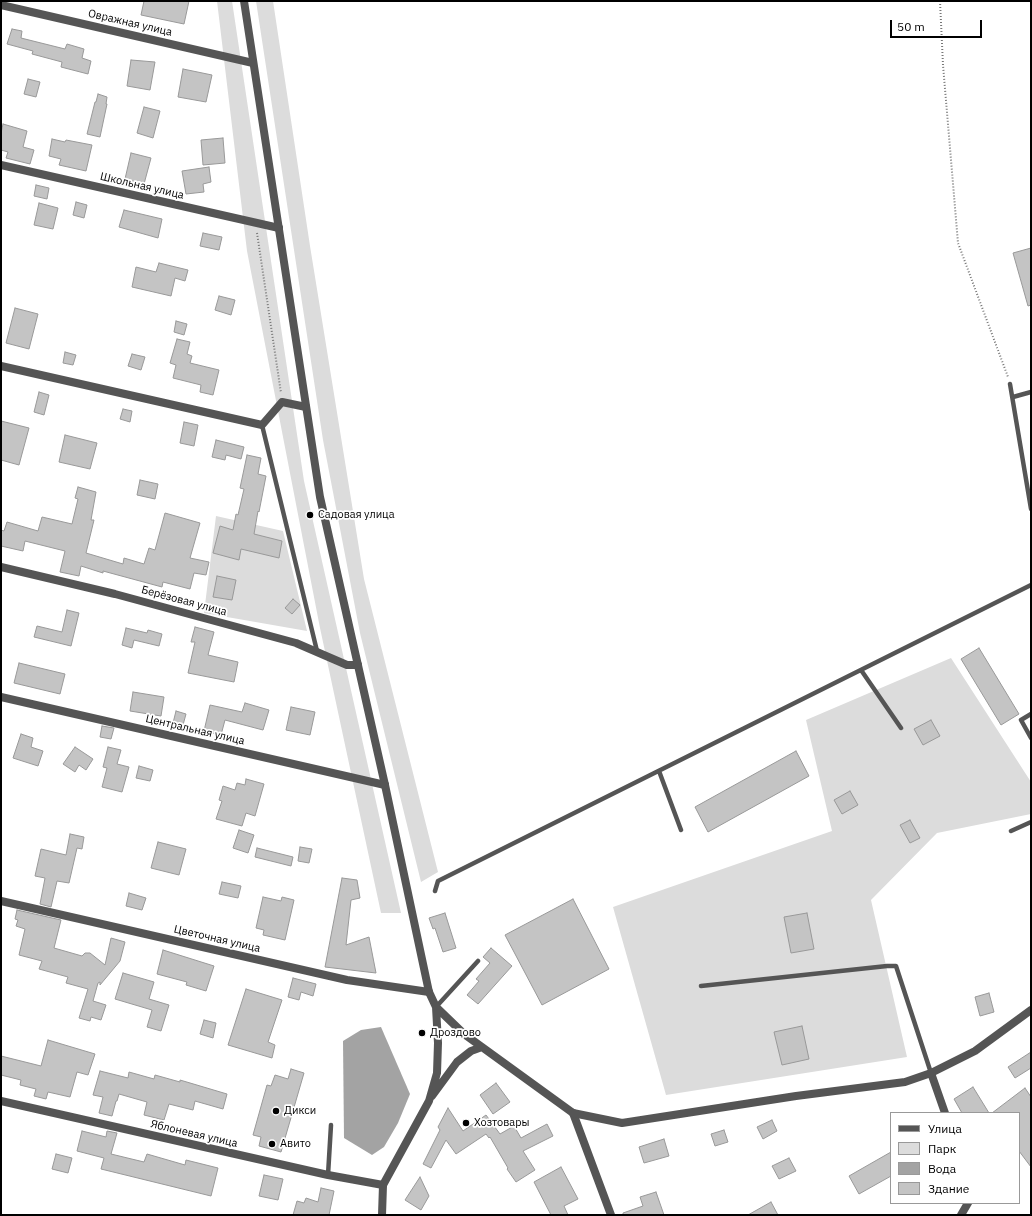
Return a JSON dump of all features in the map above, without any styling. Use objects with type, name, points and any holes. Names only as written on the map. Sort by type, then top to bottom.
[{"type":"street","points":[[244,1],[320,497],[385,785],[429,992],[436,1007],[464,1034],[573,1113],[622,1123],[796,1096],[905,1082],[931,1073],[975,1051],[1031,1010]]},
{"type":"street","name":"Овражная улица","points":[[1,5],[253,63]]},
{"type":"street","name":"Школьная улица","points":[[1,165],[279,228]]},
{"type":"street","points":[[1,366],[262,425],[282,402],[306,407]]},
{"type":"street","name":"Берёзовая улица","points":[[1,567],[115,594],[296,643],[347,664],[358,665]]},
{"type":"street","name":"Центральная улица","points":[[1,697],[385,785]]},
{"type":"street","name":"Цветочная улица","points":[[1,901],[347,980],[429,992]]},
{"type":"street","points":[[429,1101],[436,1073],[438,1042],[436,1007]]},
{"type":"street","points":[[382,1215],[383,1185],[429,1101],[457,1062],[471,1051],[482,1047]]},
{"type":"street","points":[[931,1073],[945,1112]]},
{"type":"street","name":"Яблоневая улица","points":[[1,1101],[328,1175],[383,1185]]},
{"type":"street","points":[[573,1113],[611,1215]]},
{"type":"street","points":[[961,1215],[967,1204]]},
{"type":"lane","points":[[1010,384],[1031,508]]},
{"type":"lane","points":[[1013,397],[1031,392]]},
{"type":"lane","points":[[262,425],[317,651]]},
{"type":"lane","points":[[435,891],[438,880],[1031,585]]},
{"type":"lane","points":[[862,670],[901,728]]},
{"type":"lane","points":[[1031,714],[1021,720],[1031,738]]},
{"type":"lane","points":[[659,771],[681,830]]},
{"type":"lane","points":[[1011,831],[1031,822]]},
{"type":"lane","points":[[436,1007],[478,961]]},
{"type":"lane","points":[[701,986],[896,966],[931,1073]]},
{"type":"lane","points":[[328,1175],[332,1125]]},
{"type":"path","points":[[940,1],[943,65],[958,242],[1010,384]]},
{"type":"path","points":[[255,223],[282,402]]},
{"type":"green space","points":[[217,1],[232,1],[304,481],[401,913],[381,913],[320,628],[247,251]]},
{"type":"green space","points":[[256,1],[273,1],[310,246],[364,579],[438,872],[421,882],[360,633],[323,440]]},
{"type":"green space","points":[[216,516],[283,531],[307,631],[204,613]]},
{"type":"green space","points":[[951,658],[1031,782],[1031,814],[937,833],[871,900],[907,1057],[666,1095],[613,907],[832,831],[806,720]]},
{"type":"water","points":[[381,1027],[410,1094],[398,1123],[384,1147],[372,1155],[344,1138],[343,1041],[361,1030]]},
{"type":"building","points":[[144,1],[189,1],[184,24],[141,15]]},
{"type":"building","points":[[12,29],[22,31],[21,38],[65,49],[67,44],[84,49],[82,58],[91,61],[88,74],[61,67],[62,62],[32,54],[33,51],[7,44]]},
{"type":"building","points":[[131,60],[155,62],[150,90],[127,86]]},
{"type":"building","points":[[183,69],[212,75],[206,102],[178,97]]},
{"type":"building","points":[[28,79],[40,82],[36,97],[24,94]]},
{"type":"building","points":[[98,94],[107,97],[107,104],[100,137],[87,134]]},
{"type":"building","points":[[144,107],[160,111],[153,138],[137,133]]},
{"type":"building","points":[[3,124],[27,131],[23,147],[34,150],[30,164],[6,158],[8,152],[1,150],[1,133]]},
{"type":"building","points":[[223,138],[225,163],[203,165],[201,140]]},
{"type":"building","points":[[52,139],[92,145],[86,171],[59,165],[61,159],[49,156]]},
{"type":"building","points":[[131,153],[151,158],[144,184],[125,179]]},
{"type":"building","points":[[209,167],[211,182],[203,184],[204,192],[186,194],[182,171]]},
{"type":"building","points":[[36,185],[49,188],[47,199],[34,196]]},
{"type":"building","points":[[76,202],[87,205],[84,218],[73,215]]},
{"type":"building","points":[[39,203],[58,208],[53,229],[34,225]]},
{"type":"building","points":[[124,210],[162,219],[158,238],[119,227]]},
{"type":"building","points":[[203,233],[222,237],[219,250],[200,246]]},
{"type":"building","points":[[1031,248],[1031,305],[1028,306],[1013,253]]},
{"type":"building","points":[[159,263],[188,270],[185,281],[175,278],[171,296],[132,287],[136,267],[156,272]]},
{"type":"building","points":[[219,296],[235,300],[231,315],[215,310]]},
{"type":"building","points":[[15,308],[38,314],[29,349],[6,343]]},
{"type":"building","points":[[176,321],[187,324],[184,335],[174,332]]},
{"type":"building","points":[[177,339],[190,342],[187,354],[192,356],[190,363],[219,370],[213,395],[200,392],[201,385],[173,378],[176,365],[170,363]]},
{"type":"building","points":[[65,352],[76,355],[73,365],[63,363]]},
{"type":"building","points":[[132,354],[145,357],[141,370],[128,366]]},
{"type":"building","points":[[39,392],[49,395],[44,415],[34,412]]},
{"type":"building","points":[[123,409],[132,411],[130,422],[120,419]]},
{"type":"building","points":[[1,421],[29,428],[19,465],[1,460]]},
{"type":"building","points":[[184,422],[198,425],[194,446],[180,443]]},
{"type":"building","points":[[65,435],[97,443],[90,469],[59,462]]},
{"type":"building","points":[[216,440],[244,447],[241,459],[226,455],[225,460],[212,457]]},
{"type":"building","points":[[247,455],[261,458],[258,474],[266,476],[254,534],[282,541],[279,558],[241,549],[239,560],[213,553],[220,526],[233,530],[236,514],[238,515],[244,489],[240,488]]},
{"type":"building","points":[[140,480],[158,484],[155,499],[137,495]]},
{"type":"building","points":[[78,487],[96,492],[91,520],[94,520],[86,553],[123,564],[124,558],[144,564],[149,548],[155,550],[165,513],[200,523],[190,558],[209,562],[206,575],[194,573],[190,589],[163,582],[162,587],[103,571],[103,573],[81,566],[79,576],[60,572],[65,551],[25,541],[23,551],[1,546],[1,530],[4,531],[7,522],[38,531],[42,517],[72,524],[78,499],[75,498]]},
{"type":"building","points":[[217,576],[236,580],[232,600],[213,597]]},
{"type":"building","points":[[293,599],[300,605],[292,614],[285,608]]},
{"type":"building","points":[[67,610],[79,613],[71,646],[34,637],[37,626],[62,632]]},
{"type":"building","points":[[195,627],[214,632],[208,655],[238,662],[234,682],[188,673],[195,642],[191,642]]},
{"type":"building","points":[[126,628],[147,633],[148,630],[162,634],[159,646],[134,640],[132,648],[122,645]]},
{"type":"building","points":[[979,648],[1019,714],[1001,725],[961,659]]},
{"type":"building","points":[[19,663],[65,674],[60,694],[14,683]]},
{"type":"building","points":[[133,692],[164,697],[161,716],[130,711]]},
{"type":"building","points":[[245,703],[269,710],[263,730],[225,720],[221,735],[204,731],[210,705],[242,712]]},
{"type":"building","points":[[291,707],[315,712],[310,735],[286,730]]},
{"type":"building","points":[[176,711],[186,714],[183,725],[173,723]]},
{"type":"building","points":[[931,720],[940,736],[923,745],[914,729]]},
{"type":"building","points":[[102,726],[114,728],[111,739],[100,737]]},
{"type":"building","points":[[21,734],[33,738],[31,747],[43,751],[38,766],[13,758]]},
{"type":"building","points":[[75,747],[93,759],[86,770],[79,765],[75,772],[63,764]]},
{"type":"building","points":[[108,747],[121,750],[117,764],[129,767],[122,792],[102,787],[107,768],[103,767]]},
{"type":"building","points":[[796,751],[809,776],[708,832],[695,807]]},
{"type":"building","points":[[139,766],[153,770],[150,781],[136,778]]},
{"type":"building","points":[[246,779],[264,784],[255,816],[246,813],[242,826],[216,819],[222,801],[219,800],[223,786],[235,790],[237,783],[245,785]]},
{"type":"building","points":[[850,791],[858,805],[842,814],[834,800]]},
{"type":"building","points":[[910,820],[920,838],[910,843],[900,825]]},
{"type":"building","points":[[239,830],[254,835],[248,853],[233,848]]},
{"type":"building","points":[[70,834],[84,837],[82,849],[77,848],[69,883],[57,881],[51,907],[40,904],[45,878],[35,876],[41,849],[66,855]]},
{"type":"building","points":[[158,842],[186,849],[179,875],[151,868]]},
{"type":"building","points":[[300,847],[312,849],[309,863],[298,861]]},
{"type":"building","points":[[257,848],[293,857],[291,866],[255,857]]},
{"type":"building","points":[[342,878],[357,880],[360,898],[351,900],[346,945],[369,937],[376,973],[325,967]]},
{"type":"building","points":[[222,882],[241,886],[238,898],[219,894]]},
{"type":"building","points":[[129,893],[146,898],[142,910],[126,906]]},
{"type":"building","points":[[263,897],[281,901],[282,897],[294,900],[285,940],[263,935],[264,930],[256,928]]},
{"type":"building","points":[[573,899],[609,969],[542,1005],[505,935]]},
{"type":"building","points":[[17,910],[61,920],[54,948],[82,956],[85,953],[90,953],[105,965],[111,938],[125,942],[120,961],[100,985],[100,982],[98,983],[93,1001],[106,1005],[101,1020],[91,1017],[90,1021],[79,1018],[88,989],[66,983],[68,977],[39,969],[42,961],[19,955],[25,929],[16,926],[18,920],[15,919]]},
{"type":"building","points":[[445,913],[456,948],[443,952],[435,928],[433,929],[429,918]]},
{"type":"building","points":[[807,913],[814,949],[791,953],[784,917]]},
{"type":"building","points":[[491,948],[512,966],[478,1004],[467,995],[479,981],[476,979],[490,963],[483,957]]},
{"type":"building","points":[[163,950],[214,966],[206,991],[186,985],[187,982],[157,974]]},
{"type":"building","points":[[123,973],[154,982],[149,999],[169,1005],[161,1031],[147,1027],[152,1010],[115,999]]},
{"type":"building","points":[[293,978],[316,984],[313,996],[301,992],[299,1000],[288,997]]},
{"type":"building","points":[[246,989],[282,1000],[268,1042],[275,1045],[272,1058],[228,1045]]},
{"type":"building","points":[[989,993],[994,1012],[980,1016],[975,997]]},
{"type":"building","points":[[204,1020],[216,1023],[213,1038],[200,1034]]},
{"type":"building","points":[[802,1026],[809,1059],[782,1065],[774,1032]]},
{"type":"building","points":[[48,1040],[95,1054],[88,1075],[77,1072],[70,1097],[48,1092],[46,1099],[34,1096],[36,1089],[20,1085],[21,1080],[1,1075],[1,1056],[41,1066]]},
{"type":"building","points":[[1031,1052],[1031,1068],[1015,1078],[1008,1067]]},
{"type":"building","name":"Дикси","points":[[291,1069],[304,1073],[281,1152],[259,1146],[261,1137],[253,1135],[267,1085],[271,1086],[275,1075],[288,1079]]},
{"type":"building","points":[[100,1071],[128,1078],[129,1072],[154,1079],[155,1075],[180,1082],[180,1080],[227,1094],[223,1109],[195,1101],[193,1110],[169,1104],[164,1120],[144,1115],[147,1102],[119,1094],[112,1116],[99,1113],[103,1097],[93,1095]]},
{"type":"building","points":[[496,1083],[510,1102],[493,1114],[480,1095]]},
{"type":"building","points":[[973,1087],[988,1112],[961,1112],[954,1099]]},
{"type":"building","points":[[1025,1088],[1031,1097],[1031,1167],[1020,1152],[1020,1112],[993,1112]]},
{"type":"building","points":[[448,1108],[463,1131],[486,1115],[500,1134],[514,1126],[521,1138],[547,1124],[553,1136],[523,1151],[535,1170],[516,1182],[507,1169],[508,1168],[490,1137],[489,1138],[486,1134],[456,1154],[446,1140],[431,1168],[423,1164],[440,1130],[438,1127]]},
{"type":"building","points":[[772,1120],[777,1131],[763,1139],[757,1127]]},
{"type":"building","points":[[724,1130],[728,1142],[715,1146],[711,1134]]},
{"type":"building","points":[[82,1131],[106,1137],[107,1131],[117,1133],[111,1154],[144,1162],[147,1154],[185,1165],[186,1160],[218,1168],[211,1196],[101,1169],[104,1158],[77,1151]]},
{"type":"building","points":[[664,1139],[669,1156],[644,1163],[639,1147]]},
{"type":"building","points":[[890,1153],[890,1177],[859,1194],[849,1176]]},
{"type":"building","points":[[56,1154],[72,1158],[68,1173],[52,1169]]},
{"type":"building","points":[[789,1158],[796,1171],[779,1179],[772,1166]]},
{"type":"building","points":[[561,1167],[578,1199],[564,1206],[568,1215],[551,1215],[534,1182]]},
{"type":"building","points":[[264,1175],[283,1179],[278,1200],[259,1196]]},
{"type":"building","points":[[420,1177],[429,1196],[421,1210],[405,1200]]},
{"type":"building","points":[[321,1188],[334,1191],[329,1215],[293,1215],[297,1201],[304,1203],[306,1198],[318,1202]]},
{"type":"building","points":[[656,1192],[664,1215],[623,1215],[623,1213],[643,1206],[640,1197]]},
{"type":"building","points":[[771,1202],[778,1215],[748,1215]]},
{"type":"place","name":"Садовая улица","points":[[310,515]]},
{"type":"place","name":"Дроздово","points":[[422,1033]]},
{"type":"place","name":"Дикси","points":[[276,1111]]},
{"type":"place","name":"Хозтовары","points":[[466,1123]]},
{"type":"place","name":"Авито","points":[[272,1144]]}]
